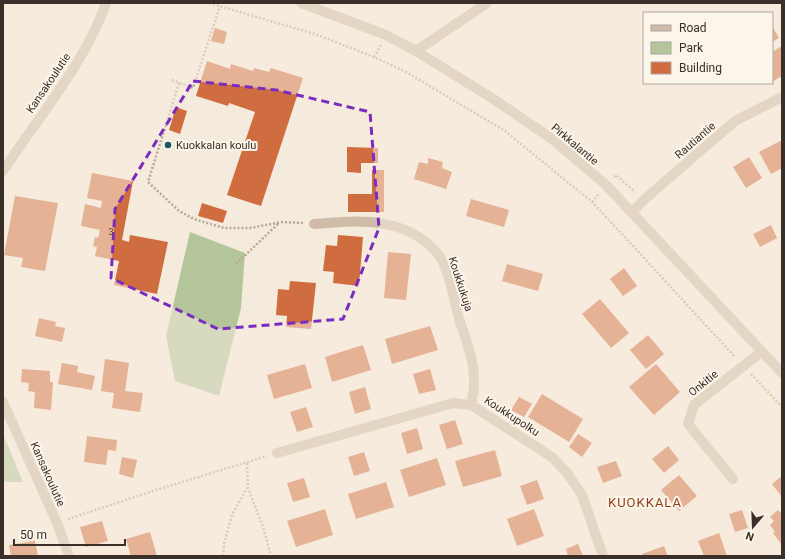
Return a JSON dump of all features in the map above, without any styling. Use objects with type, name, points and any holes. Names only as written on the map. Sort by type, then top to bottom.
[{"type":"street","name":"Kansakoulutie","points":[[3,171],[56,95],[83,52],[100,21],[106,3]]},
{"type":"street","name":"Pirkkalantie","points":[[302,3],[386,35],[416,51],[496,100],[552,139],[606,186],[632,212],[782,373]]},
{"type":"street","points":[[416,51],[487,3]]},
{"type":"street","name":"Rautiantie","points":[[632,212],[646,198],[735,121],[782,97]]},
{"type":"street","name":"Koukkukuja","points":[[314,224],[350,221],[382,223],[405,230],[426,243],[441,258],[474,364],[475,385],[471,405]]},
{"type":"street","name":"Onkitie","points":[[733,479],[688,424],[694,404],[761,352]]},
{"type":"street","name":"Kansakoulutie","points":[[3,402],[57,523],[69,556]]},
{"type":"street","name":"Koukkupolku","points":[[277,453],[453,404],[471,405],[552,457],[567,473],[582,495],[604,556]]},
{"type":"path","points":[[209,3],[315,34],[374,57],[406,72],[505,131],[592,202],[782,407]]},
{"type":"path","points":[[172,80],[193,88],[220,6]]},
{"type":"path","points":[[179,83],[148,182],[179,211],[194,219],[224,228],[250,228],[279,223],[314,224]]},
{"type":"path","points":[[236,264],[279,223]]},
{"type":"path","points":[[57,523],[156,490],[277,453]]},
{"type":"path","points":[[247,463],[248,488],[264,530],[271,556]]},
{"type":"path","points":[[223,556],[224,544],[232,515],[248,488]]},
{"type":"highlighted area","points":[[193,81],[276,90],[370,112],[379,228],[343,319],[218,329],[111,278],[115,209]]},
{"type":"green space","points":[[190,232],[245,253],[241,308],[219,396],[175,381],[166,336]]},
{"type":"green space","points":[[3,434],[23,482],[3,482]]},
{"type":"building","points":[[215,28],[227,32],[224,44],[211,41]]},
{"type":"building","points":[[773,28],[779,38],[773,41]]},
{"type":"building","points":[[782,46],[782,76],[773,81],[773,51]]},
{"type":"building","points":[[207,61],[230,69],[231,64],[253,71],[254,68],[269,72],[271,68],[303,78],[261,206],[227,195],[255,112],[229,103],[228,106],[196,96]]},
{"type":"building","points":[[176,107],[187,111],[180,134],[169,130]]},
{"type":"building","points":[[782,140],[782,168],[771,174],[759,152]]},
{"type":"building","points":[[347,147],[378,148],[378,163],[361,163],[361,173],[347,172]]},
{"type":"building","points":[[749,157],[762,178],[746,188],[733,167]]},
{"type":"building","points":[[428,158],[443,162],[442,168],[452,172],[446,189],[414,179],[419,162],[428,164]]},
{"type":"building","points":[[372,170],[384,170],[384,212],[348,212],[348,194],[372,194]]},
{"type":"building","points":[[92,173],[133,181],[122,240],[129,242],[130,235],[168,242],[157,294],[114,285],[119,261],[95,256],[97,247],[93,246],[95,237],[98,238],[100,230],[81,226],[85,204],[101,208],[102,201],[87,198]]},
{"type":"building","points":[[15,196],[58,203],[45,271],[21,267],[23,258],[4,255]]},
{"type":"building","points":[[471,199],[509,210],[504,227],[466,216]]},
{"type":"building","points":[[202,203],[227,211],[223,223],[198,216]]},
{"type":"building","points":[[771,225],[777,238],[760,247],[753,234]]},
{"type":"building","points":[[338,235],[363,237],[359,286],[333,283],[334,272],[323,271],[326,245],[337,246]]},
{"type":"building","points":[[388,252],[411,254],[406,300],[384,298]]},
{"type":"building","points":[[507,264],[543,274],[538,291],[502,281]]},
{"type":"building","points":[[624,268],[637,286],[623,296],[610,279]]},
{"type":"building","points":[[290,281],[316,283],[311,329],[286,327],[287,316],[276,315],[278,289],[289,290]]},
{"type":"building","points":[[600,299],[629,333],[611,348],[582,314]]},
{"type":"building","points":[[39,318],[56,322],[55,326],[65,328],[62,342],[35,336]]},
{"type":"building","points":[[430,326],[438,350],[392,364],[385,339]]},
{"type":"building","points":[[648,335],[664,354],[646,369],[630,350]]},
{"type":"building","points":[[363,345],[371,370],[332,382],[325,357]]},
{"type":"building","points":[[105,359],[129,363],[125,391],[143,393],[140,412],[112,408],[114,393],[101,391]]},
{"type":"building","points":[[62,363],[78,366],[77,372],[95,376],[92,390],[58,384]]},
{"type":"building","points":[[305,364],[312,388],[274,399],[267,375]]},
{"type":"building","points":[[656,364],[680,392],[654,415],[629,387]]},
{"type":"building","points":[[22,369],[50,371],[50,382],[53,382],[51,410],[34,408],[35,392],[28,391],[29,383],[21,382]]},
{"type":"building","points":[[430,369],[436,390],[419,394],[413,374]]},
{"type":"building","points":[[365,387],[371,409],[355,414],[349,392]]},
{"type":"building","points":[[542,394],[583,419],[569,442],[528,417]]},
{"type":"building","points":[[519,397],[532,404],[524,417],[511,410]]},
{"type":"building","points":[[306,407],[313,427],[297,432],[290,412]]},
{"type":"building","points":[[455,420],[463,444],[447,449],[439,425]]},
{"type":"building","points":[[417,428],[423,449],[407,454],[401,433]]},
{"type":"building","points":[[578,434],[592,443],[582,457],[569,447]]},
{"type":"building","points":[[87,436],[117,440],[116,451],[108,450],[106,465],[84,462]]},
{"type":"building","points":[[668,446],[679,460],[664,473],[652,459]]},
{"type":"building","points":[[495,450],[502,476],[463,487],[455,461]]},
{"type":"building","points":[[364,452],[370,471],[354,476],[348,457]]},
{"type":"building","points":[[122,457],[137,460],[133,478],[119,474]]},
{"type":"building","points":[[437,458],[446,485],[409,497],[400,470]]},
{"type":"building","points":[[616,461],[622,476],[603,483],[597,467]]},
{"type":"building","points":[[679,475],[697,496],[679,511],[661,490]]},
{"type":"building","points":[[782,476],[782,497],[772,484]]},
{"type":"building","points":[[304,478],[310,497],[293,502],[287,483]]},
{"type":"building","points":[[537,480],[544,499],[527,505],[520,486]]},
{"type":"building","points":[[386,482],[394,507],[356,519],[348,494]]},
{"type":"building","points":[[325,509],[333,535],[296,547],[287,521]]},
{"type":"building","points":[[534,509],[544,536],[517,546],[507,519]]},
{"type":"building","points":[[742,510],[748,528],[735,532],[729,514]]},
{"type":"building","points":[[778,510],[782,514],[782,545],[773,533],[775,532],[770,525],[774,521],[770,517]]},
{"type":"building","points":[[102,521],[108,541],[86,547],[80,527]]},
{"type":"building","points":[[150,532],[157,556],[131,556],[126,539]]},
{"type":"building","points":[[719,533],[727,556],[704,556],[698,541]]},
{"type":"building","points":[[35,541],[38,556],[11,556],[9,545]]},
{"type":"building","points":[[578,544],[583,556],[568,556],[566,549]]},
{"type":"building","points":[[664,546],[668,556],[643,556],[642,554]]},
{"type":"place","name":"Kuokkalan koulu","points":[[168,145]]},
{"type":"district","name":"KUOKKALA","points":[[645,502]]}]
